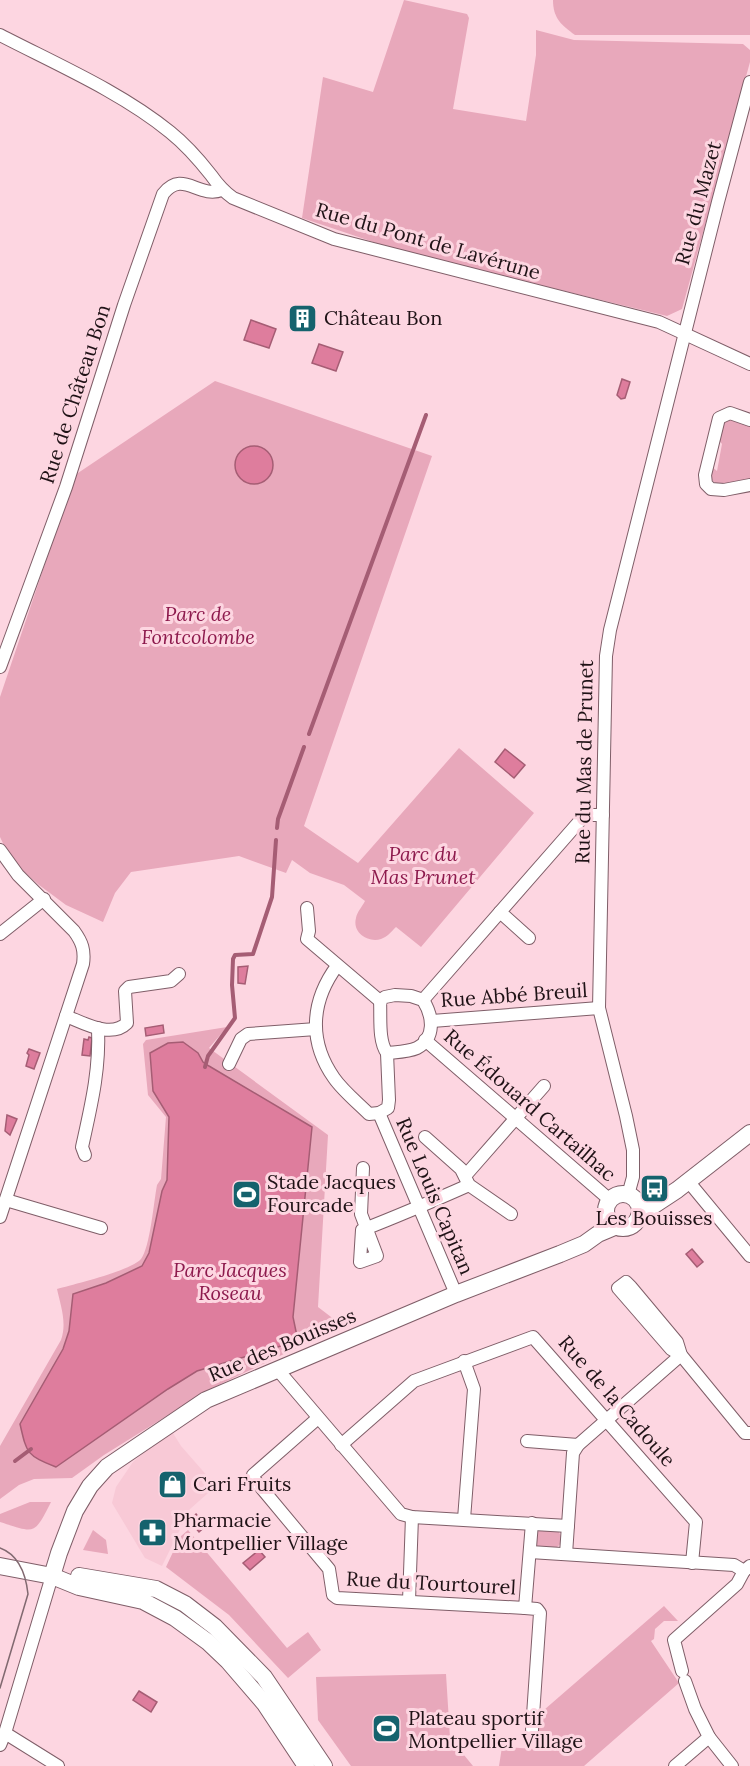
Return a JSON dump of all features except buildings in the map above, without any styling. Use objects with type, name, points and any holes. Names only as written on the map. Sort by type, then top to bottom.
[{"type":"street","name":"Rue du Pont de Lavérune","points":[[0,34],[103,88],[152,119],[172,134],[222,190],[233,198],[334,239],[659,322],[750,364]]},
{"type":"street","name":"Rue du Mazet","points":[[684,334],[750,81]]},
{"type":"street","name":"Rue de Château Bon","points":[[0,666],[66,487],[124,305],[163,194],[169,186],[179,182],[215,193],[222,190]]},
{"type":"street","name":"Rue du Mas de Prunet","points":[[634,1203],[633,1150],[599,1008],[606,656],[610,630],[684,334]]},
{"type":"street","points":[[750,420],[730,413],[719,418],[705,470],[706,484],[711,489],[724,490],[750,485]]},
{"type":"street","points":[[423,1000],[585,815],[603,815]]},
{"type":"street","points":[[0,850],[18,875],[74,931],[85,953],[0,1217]]},
{"type":"street","points":[[0,934],[44,899]]},
{"type":"street","points":[[307,908],[309,931],[307,939],[380,1001]]},
{"type":"street","points":[[500,912],[530,938]]},
{"type":"street","name":"Rue Louis Capitan","points":[[337,966],[323,986],[318,1002],[316,1029],[323,1061],[335,1080],[369,1114],[379,1113],[388,1108],[387,1053]]},
{"type":"street","points":[[66,1016],[98,1028],[112,1031],[121,1029],[127,1023],[125,991],[129,987],[171,981],[179,974]]},
{"type":"street","points":[[395,994],[423,1000],[432,1021],[432,1028],[425,1040],[416,1048],[387,1053],[382,1041],[380,1001],[384,996],[395,994]]},
{"type":"street","name":"Rue Abbé Breuil","points":[[432,1021],[599,1008]]},
{"type":"street","points":[[85,1155],[82,1147],[94,1097],[99,1051],[98,1028]]},
{"type":"street","points":[[229,1064],[241,1039],[248,1034],[316,1029]]},
{"type":"street","name":"Rue Édouard Cartailhac","points":[[425,1040],[516,1119],[608,1206]]},
{"type":"street","points":[[363,1168],[361,1214],[366,1229],[419,1207],[467,1181],[544,1086]]},
{"type":"street","name":"Rue Louis Capitan","points":[[379,1113],[456,1294]]},
{"type":"street","points":[[598,1234],[608,1206],[619,1195],[634,1203],[657,1203],[750,1133]]},
{"type":"street","points":[[425,1137],[461,1169],[467,1181],[511,1214]]},
{"type":"street","points":[[0,1176],[10,1185]]},
{"type":"street","points":[[688,1181],[750,1256]]},
{"type":"street","points":[[6,1200],[101,1228]]},
{"type":"street","points":[[608,1206],[610,1221],[617,1226],[631,1226],[634,1203]]},
{"type":"street","name":"Rue des Bouisses","points":[[52,1576],[58,1553],[75,1511],[90,1486],[107,1467],[206,1400],[456,1294],[584,1244],[598,1234],[617,1226]]},
{"type":"street","points":[[681,1355],[671,1350],[618,1288],[626,1282],[631,1287],[677,1342],[681,1355],[745,1433],[750,1433]]},
{"type":"street","name":"Rue de la Cadoule","points":[[341,1445],[414,1381],[464,1361],[533,1337],[536,1338],[696,1522],[692,1563]]},
{"type":"street","points":[[566,1554],[573,1453],[578,1445],[681,1355]]},
{"type":"street","points":[[464,1361],[474,1389],[464,1519]]},
{"type":"street","points":[[277,1369],[401,1514],[568,1526]]},
{"type":"street","name":"Rue du Tourtourel","points":[[318,1418],[253,1475],[329,1569],[333,1595],[337,1598],[525,1608],[532,1523]]},
{"type":"street","points":[[527,1441],[578,1445]]},
{"type":"street","points":[[409,1601],[412,1516]]},
{"type":"street","points":[[530,1552],[735,1565],[747,1569],[737,1584],[674,1640],[695,1709],[709,1737],[732,1766]]},
{"type":"street","points":[[0,1566],[52,1576],[79,1587],[143,1601],[175,1618],[208,1642],[228,1661],[265,1704],[306,1766]]},
{"type":"street","points":[[52,1576],[70,1575],[156,1589],[185,1604],[215,1627],[264,1677],[324,1766]]},
{"type":"street","points":[[0,1746],[52,1576]]},
{"type":"street","points":[[525,1608],[537,1609],[540,1613],[532,1730]]},
{"type":"street","points":[[5,1733],[56,1765]]},
{"type":"street","points":[[675,1766],[709,1737]]},
{"type":"shaded area","points":[[251,320],[276,329],[269,348],[244,340]]},
{"type":"shaded area","points":[[319,344],[343,352],[336,371],[312,363]]},
{"type":"shaded area","points":[[622,379],[630,382],[625,398],[621,399],[617,395]]},
{"type":"shaded area","points":[[254,446],[268,451],[273,465],[268,479],[254,484],[240,479],[235,465],[240,451]]},
{"type":"shaded area","points":[[505,749],[525,765],[514,778],[495,762]]},
{"type":"shaded area","points":[[248,966],[245,984],[238,983],[238,967]]},
{"type":"shaded area","points":[[163,1025],[164,1033],[146,1036],[145,1028]]},
{"type":"shaded area","points":[[89,1037],[92,1038],[90,1056],[82,1055],[84,1039],[88,1040]]},
{"type":"shaded area","name":"Parc Jacques Roseau","points":[[183,1042],[198,1053],[203,1062],[209,1066],[312,1127],[293,1317],[298,1341],[197,1371],[56,1467],[39,1460],[30,1453],[20,1424],[63,1349],[69,1331],[73,1294],[106,1283],[142,1266],[149,1253],[162,1191],[167,1180],[169,1117],[153,1091],[150,1053],[168,1043]]},
{"type":"shaded area","points":[[29,1049],[40,1053],[34,1069],[26,1066]]},
{"type":"shaded area","points":[[7,1115],[17,1119],[10,1135],[5,1131]]},
{"type":"shaded area","points":[[692,1249],[703,1262],[697,1267],[686,1254]]},
{"type":"shaded area","points":[[171,1430],[181,1446],[216,1486],[190,1509],[162,1566],[145,1558],[112,1503],[116,1487],[133,1462]]},
{"type":"shaded area","points":[[196,1514],[202,1522],[205,1521],[208,1524],[199,1532],[189,1520]]},
{"type":"shaded area","points":[[259,1550],[265,1557],[250,1570],[243,1563]]},
{"type":"shaded area","points":[[139,1691],[157,1702],[151,1712],[133,1700]]},
{"type":"green space","points":[[404,0],[467,14],[469,18],[453,109],[526,121],[536,55],[536,30],[574,40],[743,44],[750,50],[750,62],[682,309],[667,316],[397,250],[302,218],[323,77],[373,92]]},
{"type":"green space","points":[[553,0],[750,0],[750,35],[575,35],[559,20],[554,12]]},
{"type":"green space","name":"Parc de Fontcolombe","points":[[215,381],[432,456],[304,826],[358,863],[459,748],[534,813],[421,947],[396,927],[381,939],[371,940],[362,936],[355,923],[357,914],[365,901],[344,885],[310,873],[292,860],[286,873],[239,856],[131,872],[115,893],[103,922],[66,905],[39,885],[11,860],[0,837],[0,697],[75,475]]},
{"type":"green space","points":[[731,419],[750,426],[750,480],[718,485],[711,479],[711,466],[717,471],[722,444],[718,439],[723,423]]},
{"type":"green space","name":"Parc Jacques Roseau","points":[[227,1027],[209,1048],[328,1135],[318,1307],[335,1320],[326,1334],[210,1389],[104,1455],[72,1478],[34,1479],[19,1485],[0,1499],[0,1446],[63,1334],[62,1309],[57,1289],[102,1277],[135,1264],[141,1259],[147,1245],[157,1185],[161,1179],[166,1117],[148,1095],[143,1044],[146,1040]]},
{"type":"green space","points":[[30,1502],[51,1502],[37,1526],[27,1529],[0,1522],[0,1514]]},
{"type":"green space","points":[[542,1529],[559,1532],[562,1539],[559,1546],[538,1548],[534,1543],[536,1533]]},
{"type":"green space","points":[[93,1530],[106,1540],[108,1554],[83,1550]]},
{"type":"green space","points":[[188,1530],[287,1648],[308,1632],[321,1650],[288,1678],[229,1615],[166,1567],[180,1537]]},
{"type":"green space","points":[[664,1606],[678,1621],[664,1621],[655,1629],[654,1639],[651,1641],[679,1683],[584,1766],[499,1766],[502,1747],[535,1749],[537,1716]]},
{"type":"green space","name":"Plateau sportif Montpellier Village","points":[[446,1674],[450,1738],[473,1766],[351,1766],[318,1720],[316,1677]]},
{"type":"waterway","points":[[309,734],[426,415]]},
{"type":"waterway","points":[[277,828],[278,819],[304,747]]},
{"type":"waterway","points":[[205,1067],[208,1056],[235,1018],[232,985],[233,959],[235,955],[253,954],[272,897],[276,840]]},
{"type":"waterway","points":[[15,1461],[31,1449]]},
{"type":"tram line","points":[[0,1548],[7,1551],[17,1561],[28,1594],[0,1688]]},
{"type":"place","name":"Château Bon","points":[[303,318]]},
{"type":"place","name":"Les Bouisses","points":[[654,1188]]},
{"type":"place","name":"Stade Jacques Fourcade","points":[[246,1194]]},
{"type":"place","name":"Cari Fruits","points":[[172,1484]]},
{"type":"place","name":"Pharmacie Montpellier Village","points":[[152,1532]]},
{"type":"place","name":"Plateau sportif Montpellier Village","points":[[387,1729]]},
{"type":"park label","name":"Parc du Mas Prunet","points":[[423,866]]}]
